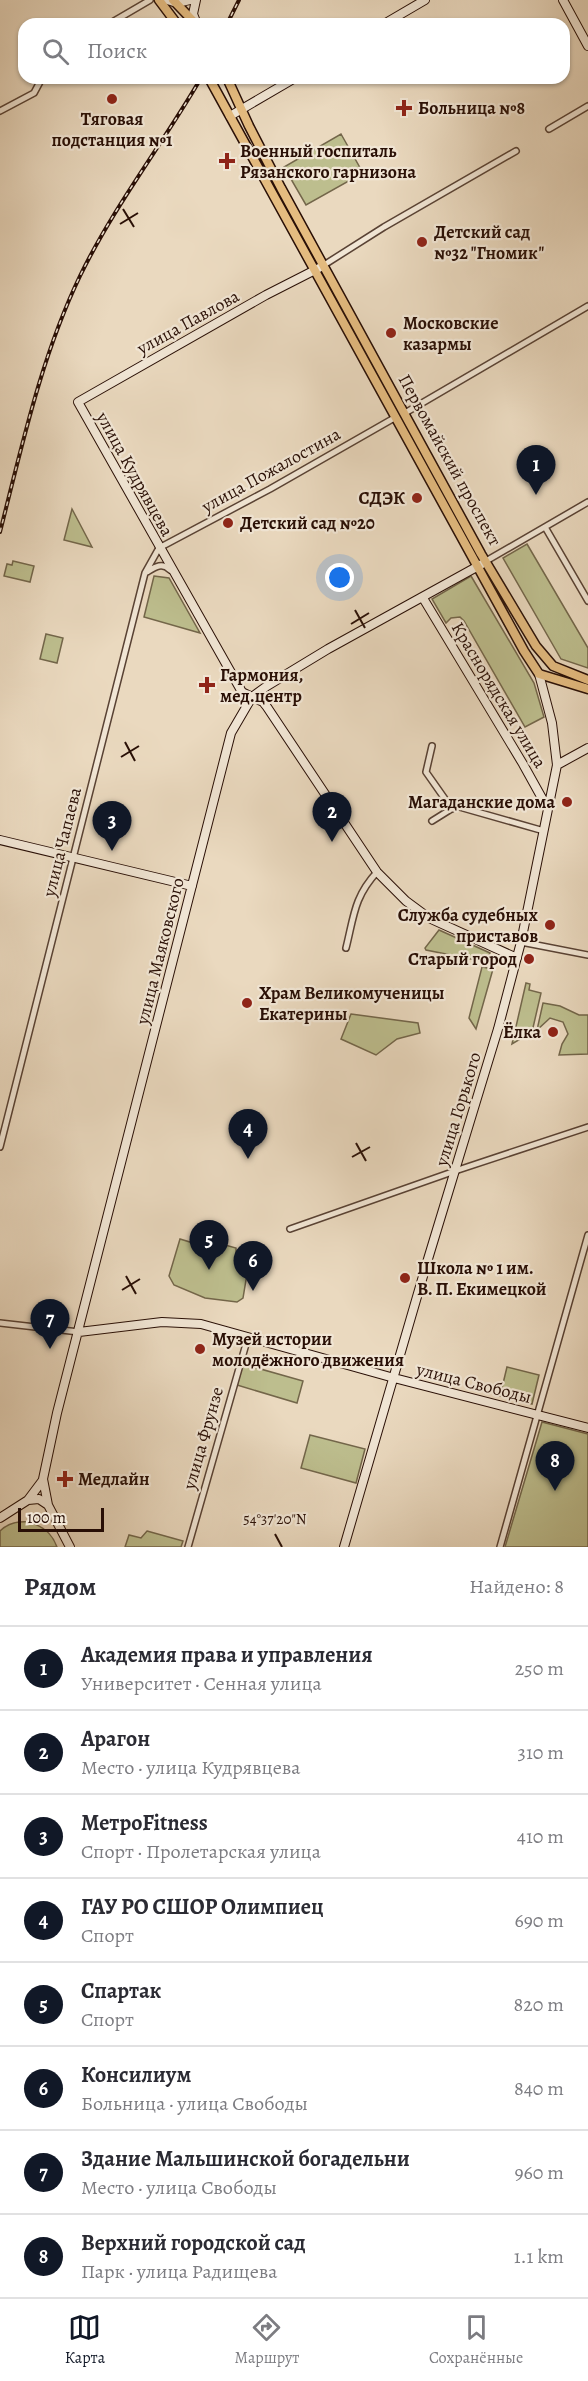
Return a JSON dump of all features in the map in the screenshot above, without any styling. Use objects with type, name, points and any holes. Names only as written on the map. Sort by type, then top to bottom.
[{"type":"main road","points":[[159,0],[172,18]]},
{"type":"main road","points":[[175,2],[191,18]]},
{"type":"main road","name":"Первомайский проспект","points":[[213,84],[396,417],[482,564],[536,646],[553,666],[588,680]]},
{"type":"main road","name":"Первомайский проспект","points":[[230,84],[251,131],[405,413],[538,674]]},
{"type":"main road","points":[[538,674],[588,689]]},
{"type":"street","points":[[119,18],[150,0]]},
{"type":"street","points":[[167,0],[175,2],[190,0]]},
{"type":"street","points":[[195,18],[196,0]]},
{"type":"street","points":[[394,18],[424,0]]},
{"type":"street","points":[[563,0],[588,46]]},
{"type":"street","points":[[0,111],[34,93],[39,84]]},
{"type":"street","points":[[231,116],[285,84]]},
{"type":"street","points":[[549,129],[588,106]]},
{"type":"street","points":[[315,271],[384,227],[516,152]]},
{"type":"street","name":"улица Павлова","points":[[78,402],[266,295],[315,271]]},
{"type":"street","points":[[405,413],[588,306]]},
{"type":"street","name":"улица Кудрявцева","points":[[78,402],[242,692],[263,702],[267,707],[377,872],[406,901],[429,918],[518,958]]},
{"type":"street","name":"улица Пожалостина","points":[[159,548],[290,478],[396,417]]},
{"type":"street","points":[[482,564],[588,502]]},
{"type":"street","points":[[545,527],[588,601]]},
{"type":"street","name":"улица Чапаева","points":[[0,1147],[145,573],[159,548]]},
{"type":"street","name":"улица Кудрявцева","points":[[152,561],[161,557],[166,561]]},
{"type":"street","name":"улица Маяковского","points":[[70,1547],[48,1505],[43,1479],[57,1413],[231,733],[252,697],[328,649],[482,564]]},
{"type":"street","name":"улица Кудрявцева","points":[[145,573],[157,566],[172,571]]},
{"type":"street","name":"Краснорядская улица","points":[[423,598],[548,809]]},
{"type":"street","name":"улица Горького","points":[[344,1547],[518,958],[557,765],[552,723],[538,674]]},
{"type":"street","points":[[432,746],[426,772],[452,809]]},
{"type":"street","points":[[557,765],[588,748]]},
{"type":"street","points":[[432,821],[456,806],[544,831]]},
{"type":"street","points":[[0,840],[192,886]]},
{"type":"street","points":[[346,948],[357,900],[364,886],[377,872]]},
{"type":"street","points":[[521,942],[588,955]]},
{"type":"street","points":[[290,1229],[588,1127]]},
{"type":"street","points":[[500,1547],[588,1235]]},
{"type":"street","name":"улица Свободы","points":[[0,1323],[79,1332],[162,1322],[201,1324],[394,1378],[588,1428]]},
{"type":"street","name":"улица Фрунзе","points":[[188,1547],[248,1337]]},
{"type":"street","name":"улица Маяковского","points":[[28,1500],[43,1479]]},
{"type":"street","points":[[0,1518],[28,1500],[39,1499],[48,1505]]},
{"type":"green space","points":[[341,134],[363,173],[306,205],[284,167]]},
{"type":"green space","points":[[72,509],[92,547],[64,540]]},
{"type":"green space","points":[[527,544],[588,648],[588,668],[561,659],[503,558]]},
{"type":"green space","points":[[13,561],[34,566],[30,582],[4,576],[7,564],[12,565]]},
{"type":"green space","points":[[154,576],[169,578],[200,633],[144,617]]},
{"type":"green space","points":[[471,576],[534,683],[544,717],[525,727],[464,621],[460,617],[451,618],[446,623],[432,599]]},
{"type":"green space","points":[[46,634],[63,638],[57,663],[40,659]]},
{"type":"green space","points":[[439,930],[490,953],[486,962],[426,950],[425,948]]},
{"type":"green space","points":[[482,967],[493,969],[476,1029],[469,1018]]},
{"type":"green space","points":[[526,983],[530,984],[529,990],[541,993],[532,1032],[512,1044]]},
{"type":"green space","points":[[543,1003],[560,1006],[579,1015],[588,1015],[588,1054],[559,1055],[568,1034],[563,1022],[550,1018],[537,1030]]},
{"type":"green space","points":[[351,1014],[418,1023],[420,1033],[397,1039],[376,1055],[341,1039]]},
{"type":"green space","points":[[193,1236],[236,1248],[236,1254],[257,1260],[256,1264],[249,1262],[243,1298],[237,1302],[205,1298],[174,1285],[169,1276],[180,1239],[190,1242]]},
{"type":"green space","points":[[243,1364],[303,1381],[297,1403],[237,1385]]},
{"type":"green space","points":[[507,1367],[539,1375],[532,1404],[500,1396]]},
{"type":"green space","points":[[542,1422],[588,1434],[588,1547],[505,1547]]},
{"type":"green space","points":[[310,1435],[365,1449],[356,1483],[301,1468]]},
{"type":"green space","points":[[29,1522],[46,1531],[57,1547],[0,1547],[0,1531],[3,1528],[13,1523]]},
{"type":"green space","points":[[147,1531],[183,1541],[181,1547],[125,1547],[129,1535],[141,1538]]},
{"type":"railway","points":[[230,18],[239,0]]},
{"type":"railway","points":[[0,532],[43,370],[66,307],[93,250],[197,84]]},
{"type":"place","name":"Тяговая подстанция №1","points":[[112,99]]},
{"type":"place","name":"Больница №8","points":[[404,108]]},
{"type":"place","name":"Военный госпиталь Рязанского гарнизона","points":[[227,161]]},
{"type":"place","name":"Детский сад №32 \"Гномик\"","points":[[422,242]]},
{"type":"place","name":"Московские казармы","points":[[391,333]]},
{"type":"place","name":"Академия права и управления","points":[[536,495]]},
{"type":"place","name":"СДЭК","points":[[417,498]]},
{"type":"place","name":"Детский сад №20","points":[[228,523]]},
{"type":"place","name":"Гармония, мед.центр","points":[[207,685]]},
{"type":"place","name":"Магаданские дома","points":[[567,802]]},
{"type":"place","name":"Арагон","points":[[332,842]]},
{"type":"place","name":"МетроFitness","points":[[112,851]]},
{"type":"place","name":"Служба судебных приставов","points":[[550,925]]},
{"type":"place","name":"Старый город","points":[[529,959]]},
{"type":"place","name":"Храм Великомученицы Екатерины","points":[[247,1003]]},
{"type":"place","name":"Ёлка","points":[[553,1032]]},
{"type":"place","name":"ГАУ РО СШОР Олимпиец","points":[[248,1159]]},
{"type":"place","name":"Спартак","points":[[209,1270]]},
{"type":"place","name":"Школа № 1 им. В. П. Екимецкой","points":[[405,1278]]},
{"type":"place","name":"Консилиум","points":[[253,1291]]},
{"type":"place","name":"Здание Мальшинской богадельни","points":[[50,1349]]},
{"type":"place","name":"Музей истории молодёжного движения","points":[[200,1349]]},
{"type":"place","name":"Медлайн","points":[[65,1479]]},
{"type":"place","name":"Верхний городской сад","points":[[555,1491]]}]
